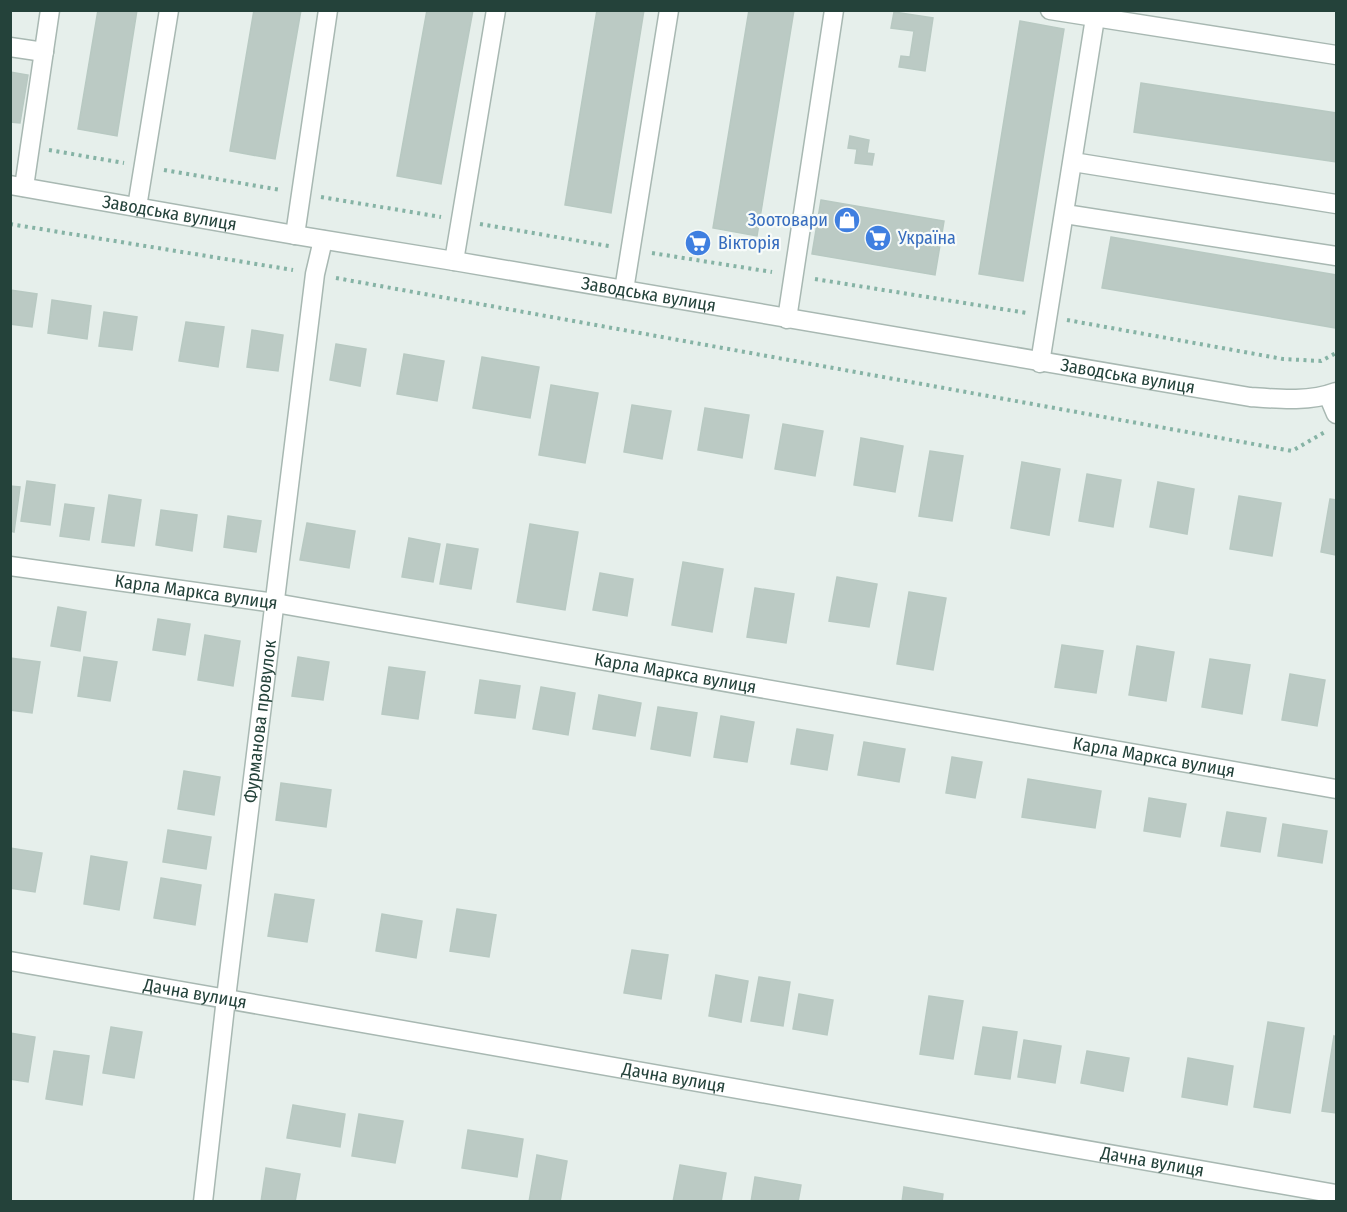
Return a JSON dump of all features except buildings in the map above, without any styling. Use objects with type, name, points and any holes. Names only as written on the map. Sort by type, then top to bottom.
[{"type":"street","points":[[17,186],[30,147],[50,10]]},
{"type":"street","points":[[137,207],[169,10]]},
{"type":"street","points":[[295,235],[328,10]]},
{"type":"street","points":[[454,261],[496,10]]},
{"type":"street","points":[[624,290],[669,10]]},
{"type":"street","points":[[787,319],[834,10]]},
{"type":"street","points":[[1050,10],[1336,55]]},
{"type":"street","points":[[1040,363],[1095,18]]},
{"type":"street","points":[[10,47],[44,52]]},
{"type":"street","points":[[1073,162],[1336,204]]},
{"type":"street","name":"Заводська вулиця","points":[[17,186],[1040,363],[1250,397],[1288,399],[1332,393]]},
{"type":"street","points":[[1065,214],[1336,256]]},
{"type":"street","name":"Фурманова провулок","points":[[203,1202],[315,274],[322,240]]},
{"type":"street","points":[[1332,393],[1336,414]]},
{"type":"street","name":"Карла Маркса вулиця","points":[[10,566],[275,603],[1336,789]]},
{"type":"street","name":"Дачна вулиця","points":[[10,961],[1336,1194]]},
{"type":"path","points":[[30,147],[631,250],[1048,317],[1283,359],[1321,361],[1336,353]]},
{"type":"path","points":[[10,224],[315,274],[1292,451],[1328,431]]},
{"type":"place","name":"Зоотовари","points":[[847,220]]},
{"type":"place","name":"Україна","points":[[878,238]]},
{"type":"place","name":"Вікторія","points":[[698,243]]}]
